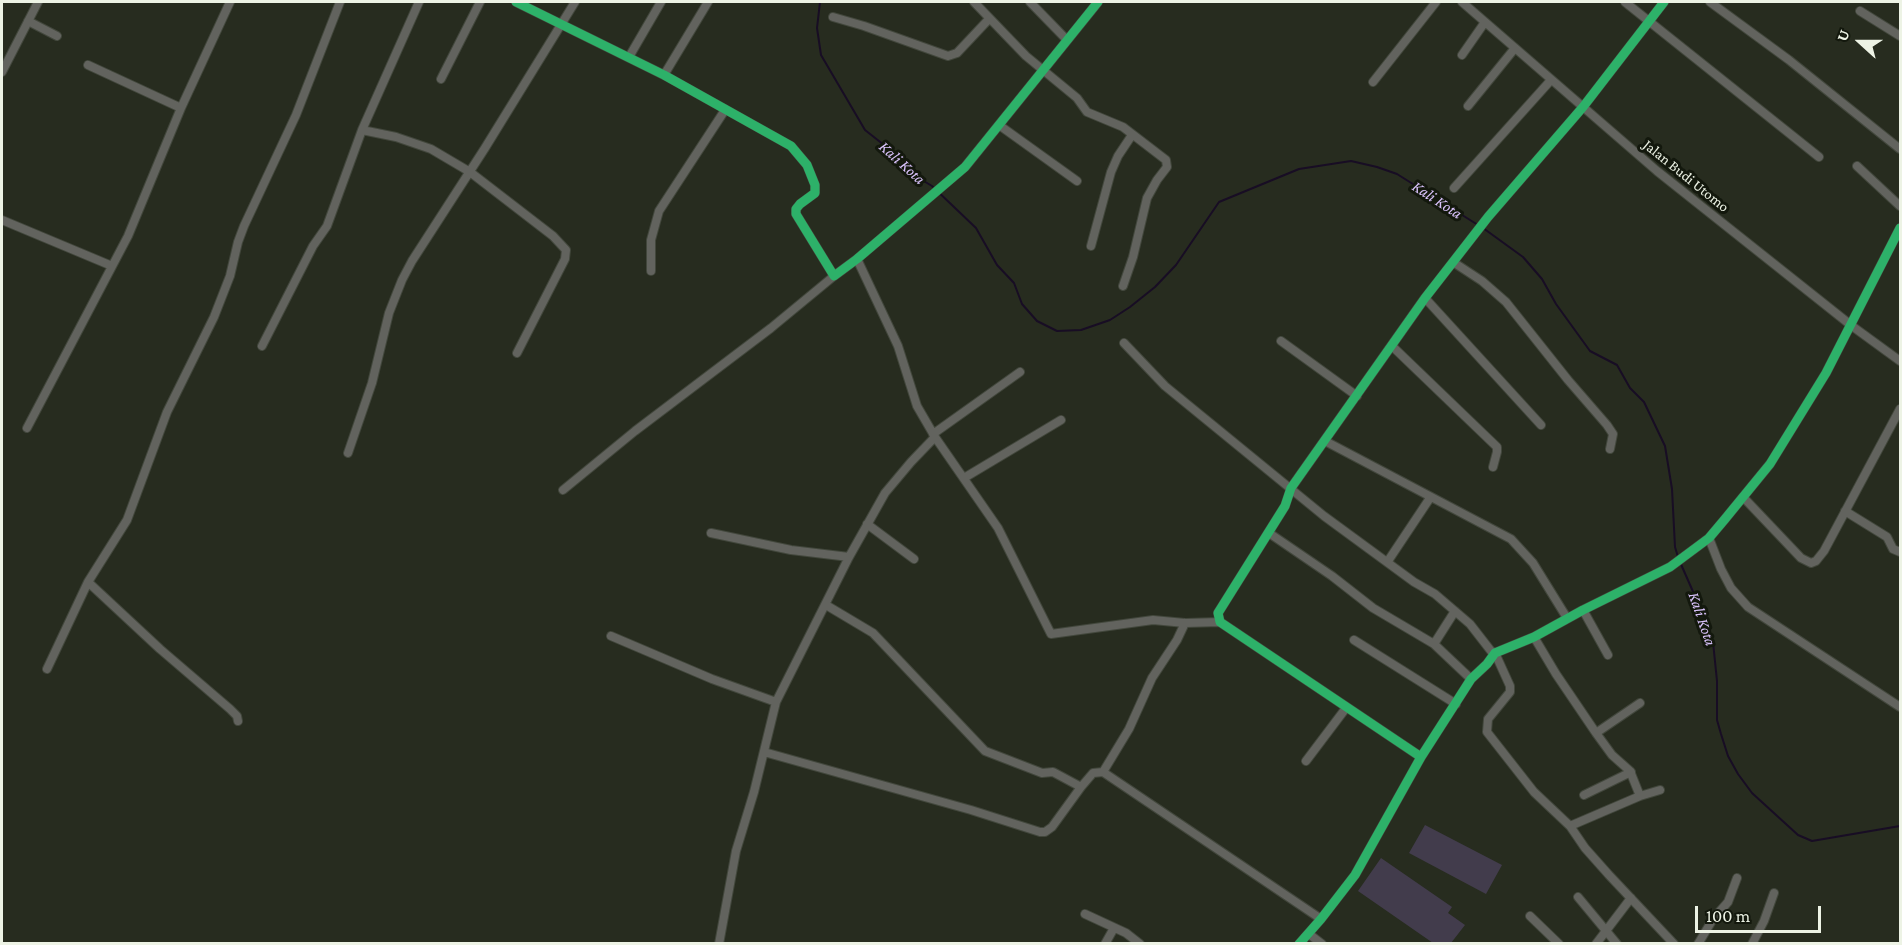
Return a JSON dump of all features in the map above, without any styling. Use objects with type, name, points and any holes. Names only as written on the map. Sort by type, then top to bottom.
[{"type":"street","points":[[2,72],[38,2]]},
{"type":"street","points":[[27,428],[128,236],[181,108],[230,2]]},
{"type":"street","points":[[47,669],[88,582],[127,520],[167,412],[214,317],[230,276],[244,226],[296,115],[340,2]]},
{"type":"street","points":[[262,346],[314,246],[327,226],[362,130],[419,2]]},
{"type":"street","points":[[441,79],[480,2]]},
{"type":"street","points":[[516,2],[563,23],[664,75],[791,146],[813,176],[815,193],[800,204],[796,209],[796,214],[834,276]]},
{"type":"street","points":[[348,453],[372,383],[394,298],[412,261],[575,2]]},
{"type":"street","points":[[629,57],[661,2]]},
{"type":"street","points":[[664,75],[708,2]]},
{"type":"street","points":[[974,2],[1043,71],[1077,98],[1087,112],[1113,122],[1166,160],[1167,167],[1147,198],[1133,257],[1123,286]]},
{"type":"street","points":[[1030,2],[1067,40]]},
{"type":"street","points":[[563,490],[635,431],[771,328],[949,182],[971,161],[1098,2]]},
{"type":"street","points":[[1373,82],[1436,2]]},
{"type":"street","name":"Jalan Budi Utomo","points":[[1462,2],[1657,171],[1852,326],[1900,361]]},
{"type":"street","points":[[1625,2],[1819,157]]},
{"type":"street","points":[[1421,757],[1220,622],[1217,617],[1219,610],[1285,506],[1291,488],[1425,298],[1473,235],[1583,107],[1664,2]]},
{"type":"street","points":[[1710,2],[1789,60],[1900,148]]},
{"type":"street","points":[[1860,11],[1900,36]]},
{"type":"street","points":[[832,17],[948,56],[957,53],[989,19]]},
{"type":"street","points":[[28,21],[57,36]]},
{"type":"street","points":[[1462,55],[1485,22]]},
{"type":"street","points":[[1468,106],[1515,48]]},
{"type":"street","points":[[88,65],[181,108]]},
{"type":"street","points":[[1454,188],[1551,80]]},
{"type":"street","points":[[651,271],[651,240],[659,211],[725,110]]},
{"type":"street","points":[[999,125],[1077,181]]},
{"type":"street","points":[[362,130],[396,137],[431,149],[470,172],[553,237],[566,250],[565,259],[517,353]]},
{"type":"street","points":[[1091,246],[1111,172],[1118,156],[1132,135]]},
{"type":"street","points":[[1857,165],[1900,206]]},
{"type":"street","points":[[2,220],[112,266]]},
{"type":"street","points":[[1299,944],[1321,919],[1361,865],[1421,757],[1471,679],[1495,654],[1534,638],[1567,618],[1670,567],[1709,538],[1766,469],[1785,442],[1852,326],[1900,228]]},
{"type":"street","points":[[857,259],[898,346],[917,406],[934,435],[998,528],[1051,634],[1153,620],[1185,623],[1220,622]]},
{"type":"street","points":[[1453,262],[1482,281],[1506,302],[1607,425],[1613,434],[1610,449]]},
{"type":"street","points":[[1425,298],[1541,426]]},
{"type":"street","points":[[1281,341],[1357,396]]},
{"type":"street","points":[[1124,343],[1165,386],[1348,534],[1414,582],[1436,594],[1470,624],[1495,654],[1510,687],[1510,692],[1488,719],[1487,732],[1534,792],[1570,826],[1609,875],[1674,944]]},
{"type":"street","points":[[1392,345],[1497,447],[1493,467]]},
{"type":"street","points":[[719,944],[736,851],[776,702],[849,557],[885,493],[934,435],[1020,372]]},
{"type":"street","points":[[1743,497],[1801,558],[1811,563],[1816,561],[1824,551],[1900,409]]},
{"type":"street","points":[[964,478],[1061,420]]},
{"type":"street","points":[[1325,441],[1511,539],[1533,563],[1567,618]]},
{"type":"street","points":[[1388,561],[1430,498]]},
{"type":"street","points":[[1845,511],[1887,537],[1892,548],[1900,552]]},
{"type":"street","points":[[867,524],[914,559]]},
{"type":"street","points":[[1269,532],[1373,608],[1434,644],[1471,679]]},
{"type":"street","points":[[711,533],[791,550],[849,557]]},
{"type":"street","points":[[1709,538],[1731,588],[1748,607],[1900,707]]},
{"type":"street","points":[[88,582],[151,641],[230,709],[237,716],[238,721]]},
{"type":"street","points":[[826,604],[873,633],[985,751],[1042,772],[1053,772],[1081,787]]},
{"type":"street","points":[[1583,610],[1608,655]]},
{"type":"street","points":[[1434,644],[1455,611]]},
{"type":"street","points":[[1103,772],[1130,729],[1152,678],[1177,640],[1185,623]]},
{"type":"street","points":[[611,636],[712,679],[776,702]]},
{"type":"street","points":[[1534,638],[1596,733],[1612,754],[1631,772],[1640,796]]},
{"type":"street","points":[[1354,640],[1456,704]]},
{"type":"street","points":[[1596,733],[1640,703]]},
{"type":"street","points":[[1306,761],[1346,708]]},
{"type":"street","points":[[764,752],[971,810],[1040,832],[1045,832],[1052,827],[1093,773],[1103,772],[1321,919]]},
{"type":"street","points":[[1584,795],[1631,772]]},
{"type":"street","points":[[1570,826],[1640,796],[1660,790]]},
{"type":"street","points":[[1698,944],[1708,926],[1728,902],[1737,878]]},
{"type":"street","points":[[1752,944],[1764,921],[1774,893]]},
{"type":"street","points":[[1578,897],[1617,944]]},
{"type":"street","points":[[1596,944],[1631,898]]},
{"type":"street","points":[[1085,914],[1140,944]]},
{"type":"street","points":[[1530,916],[1559,944]]},
{"type":"street","points":[[1105,944],[1114,928]]},
{"type":"street","points":[[1309,934],[1322,944]]},
{"type":"shaded area","points":[[1425,825],[1502,865],[1486,894],[1409,853]]},
{"type":"shaded area","points":[[1381,858],[1452,907],[1448,913],[1465,925],[1451,943],[1433,943],[1358,891]]},
{"type":"waterway","name":"Kali Kota","points":[[820,2],[817,28],[821,55],[865,130],[884,145],[904,169],[932,186],[976,228],[997,265],[1014,283],[1022,304],[1037,321],[1057,331],[1081,330],[1110,320],[1130,307],[1155,287],[1176,265],[1219,202],[1299,169],[1351,161],[1377,167],[1397,174],[1478,225]]},
{"type":"waterway","name":"Kali Kota","points":[[1483,228],[1523,257],[1542,279],[1556,304],[1590,351],[1617,365],[1630,388],[1644,402],[1665,446],[1672,489],[1675,547],[1678,557]]},
{"type":"waterway","name":"Kali Kota","points":[[1680,562],[1713,642],[1717,681],[1717,720],[1721,734],[1728,756],[1752,793],[1798,835],[1812,841],[1900,826]]},
{"type":"cycle path","points":[[516,2],[664,75],[791,146],[807,165],[815,185],[815,193],[800,204],[796,209],[796,214],[834,276],[965,167],[1098,2]]},
{"type":"cycle path","points":[[1421,757],[1220,622],[1218,613],[1285,506],[1291,488],[1425,298],[1488,217],[1583,107],[1664,2]]},
{"type":"cycle path","points":[[1299,944],[1355,875],[1421,757],[1471,679],[1495,653],[1534,637],[1670,567],[1709,538],[1725,519],[1770,464],[1826,373],[1900,228]]}]
